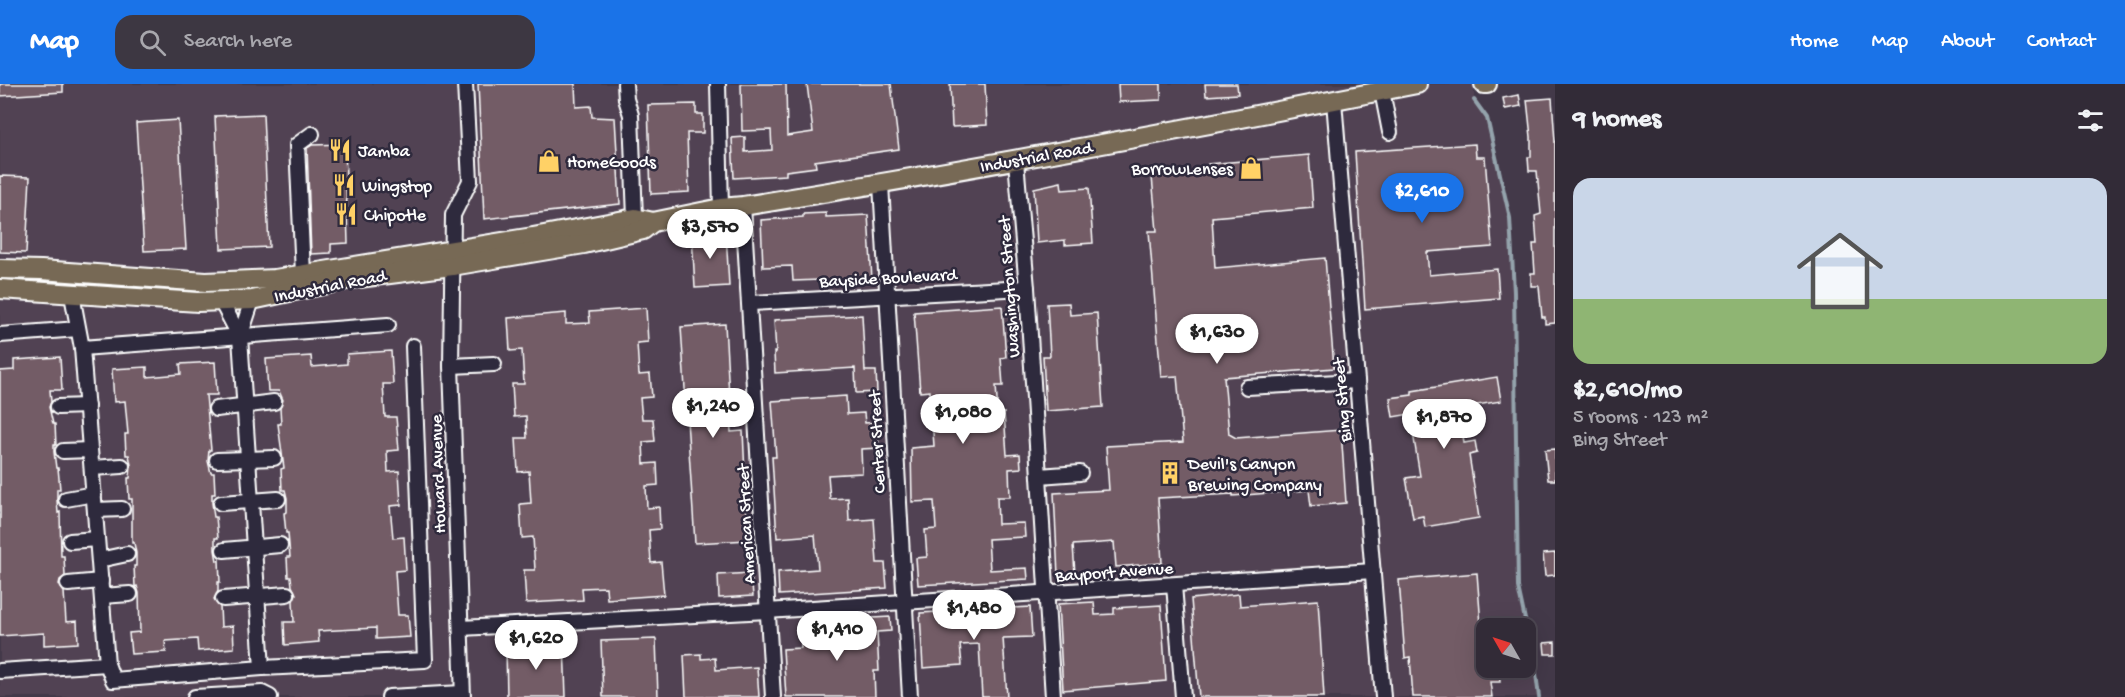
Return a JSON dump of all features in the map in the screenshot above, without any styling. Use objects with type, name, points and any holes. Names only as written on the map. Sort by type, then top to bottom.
[{"type":"main road","name":"Industrial Road","points":[[0,269],[206,282],[275,279],[303,274],[584,244],[643,230],[644,220],[1016,161],[1417,84]]},
{"type":"main road","name":"Industrial Road","points":[[0,289],[198,302],[252,300],[452,258]]},
{"type":"street","name":"Howard Avenue","points":[[462,695],[451,366],[453,215],[470,181],[465,84]]},
{"type":"street","points":[[625,84],[644,220]]},
{"type":"street","points":[[717,84],[721,208]]},
{"type":"street","points":[[1382,91],[1390,132]]},
{"type":"street","name":"Bing Street","points":[[1334,101],[1383,697]]},
{"type":"street","points":[[303,274],[297,145],[312,135]]},
{"type":"street","name":"Washington Street","points":[[1016,161],[1027,288],[1053,697]]},
{"type":"street","name":"Center Street","points":[[880,184],[910,697]]},
{"type":"street","name":"American Street","points":[[743,206],[751,303],[773,697]]},
{"type":"street","name":"Bayside Boulevard","points":[[751,303],[1027,288]]},
{"type":"street","points":[[72,295],[82,348],[107,664],[113,680],[262,668],[425,660],[413,346]]},
{"type":"street","points":[[252,300],[240,338],[262,668]]},
{"type":"street","points":[[220,301],[240,338]]},
{"type":"street","points":[[82,348],[240,338],[388,325]]},
{"type":"street","points":[[0,335],[78,328]]},
{"type":"street","points":[[451,366],[494,364]]},
{"type":"street","points":[[1247,387],[1357,381]]},
{"type":"street","points":[[216,409],[274,402]]},
{"type":"street","points":[[58,406],[87,406]]},
{"type":"street","points":[[63,451],[90,450]]},
{"type":"street","points":[[217,460],[274,458]]},
{"type":"street","points":[[92,468],[122,466]]},
{"type":"street","points":[[1039,476],[1080,473]]},
{"type":"street","points":[[66,499],[94,494]]},
{"type":"street","points":[[221,503],[278,499]]},
{"type":"street","points":[[95,510],[122,509]]},
{"type":"street","points":[[70,541],[97,539]]},
{"type":"street","points":[[224,550],[280,545]]},
{"type":"street","points":[[99,560],[127,554]]},
{"type":"street","name":"Bayport Avenue","points":[[461,628],[767,611],[1373,571]]},
{"type":"street","points":[[68,584],[101,581]]},
{"type":"street","points":[[1174,585],[1183,697]]},
{"type":"street","points":[[102,596],[130,594]]},
{"type":"street","points":[[223,599],[286,594]]},
{"type":"street","points":[[0,671],[107,664]]},
{"type":"street","points":[[195,697],[262,693],[270,697]]},
{"type":"street","points":[[389,697],[462,695]]},
{"type":"shaded area","points":[[0,84],[1474,84],[1474,100],[1487,118],[1510,218],[1514,292],[1518,587],[1525,618],[1476,618],[1476,678],[1536,678],[1536,674],[1539,697],[0,697]]},
{"type":"building","points":[[0,84],[63,84],[63,92],[0,96]]},
{"type":"building","name":"HomeGoods","points":[[478,84],[575,84],[576,107],[591,106],[592,117],[615,118],[620,204],[484,219]]},
{"type":"building","points":[[741,84],[786,84],[787,136],[813,132],[807,84],[891,84],[899,149],[815,161],[816,167],[786,171],[786,175],[734,178],[732,138],[745,137],[745,152],[772,150],[771,130],[742,131]]},
{"type":"building","points":[[950,84],[985,84],[987,125],[952,127]]},
{"type":"building","points":[[1118,84],[1161,84],[1161,100],[1119,102]]},
{"type":"building","points":[[1205,84],[1237,84],[1238,94],[1206,96]]},
{"type":"building","points":[[1519,95],[1521,106],[1505,109],[1503,98]]},
{"type":"building","points":[[1552,98],[1555,142],[1555,323],[1545,324],[1545,317],[1542,317],[1539,286],[1531,286],[1531,273],[1535,273],[1533,244],[1537,244],[1535,216],[1541,214],[1537,171],[1529,171],[1528,157],[1531,157],[1531,137],[1527,100]]},
{"type":"building","points":[[696,104],[696,114],[703,114],[703,133],[687,133],[689,192],[651,194],[648,105]]},
{"type":"building","points":[[263,114],[269,247],[221,249],[215,116]]},
{"type":"building","points":[[178,120],[186,249],[144,251],[136,123]]},
{"type":"building","points":[[345,144],[348,243],[331,244],[331,253],[311,254],[307,148],[312,145]]},
{"type":"building","points":[[1475,144],[1476,157],[1485,157],[1492,247],[1427,252],[1429,275],[1497,269],[1499,298],[1365,309],[1355,152]]},
{"type":"building","points":[[1309,155],[1313,208],[1212,217],[1215,268],[1325,258],[1334,368],[1224,377],[1229,434],[1236,438],[1341,430],[1346,503],[1311,506],[1309,490],[1233,496],[1233,494],[1158,498],[1162,563],[1116,567],[1114,542],[1073,545],[1075,574],[1058,575],[1054,493],[1109,490],[1106,446],[1183,442],[1177,376],[1161,377],[1149,231],[1157,231],[1152,177],[1208,173],[1208,164]]},
{"type":"building","points":[[0,176],[30,177],[26,253],[0,252]]},
{"type":"building","points":[[1061,182],[1062,190],[1089,188],[1093,243],[1065,245],[1065,240],[1037,243],[1034,188]]},
{"type":"building","points":[[826,213],[826,217],[868,215],[872,280],[820,283],[820,280],[793,281],[792,266],[763,267],[761,220]]},
{"type":"building","points":[[726,232],[729,286],[695,288],[692,234]]},
{"type":"building","points":[[1069,303],[1070,315],[1097,313],[1103,407],[1046,411],[1043,356],[1050,356],[1047,304]]},
{"type":"building","points":[[1002,306],[1006,357],[1001,358],[1003,386],[996,386],[998,414],[1004,413],[1007,455],[1020,454],[1021,468],[1009,469],[1010,497],[997,497],[998,524],[1024,523],[1025,537],[988,539],[990,570],[1027,568],[1028,579],[918,585],[916,558],[927,557],[925,530],[936,529],[934,501],[912,502],[911,448],[934,446],[930,391],[920,392],[914,312]]},
{"type":"building","points":[[646,308],[648,342],[637,343],[639,375],[650,374],[652,397],[640,398],[642,419],[653,419],[655,441],[643,442],[644,464],[657,463],[658,485],[646,486],[647,508],[659,507],[660,529],[649,530],[651,563],[661,562],[664,595],[607,599],[606,587],[582,588],[583,600],[526,603],[524,570],[535,570],[533,537],[522,538],[520,504],[531,503],[529,471],[518,472],[516,438],[527,438],[526,416],[514,417],[512,384],[524,384],[522,350],[510,351],[508,318],[566,313],[566,324],[590,323],[589,312]]},
{"type":"building","points":[[862,315],[865,371],[876,371],[877,392],[856,393],[855,368],[775,373],[774,320]]},
{"type":"building","points":[[725,324],[731,432],[743,431],[748,540],[695,543],[681,327]]},
{"type":"building","points":[[391,351],[393,384],[383,384],[385,417],[396,417],[399,450],[387,451],[388,472],[399,471],[401,505],[390,506],[393,538],[404,537],[406,570],[395,571],[398,615],[408,615],[410,637],[376,639],[376,628],[318,631],[319,642],[285,645],[284,622],[294,622],[293,601],[296,594],[291,577],[288,577],[287,557],[290,557],[284,513],[287,512],[287,498],[285,490],[282,490],[281,469],[284,468],[278,424],[281,424],[280,408],[283,400],[279,391],[268,391],[266,359],[311,356],[312,367],[347,364],[347,354]]},
{"type":"building","points":[[60,357],[62,390],[50,390],[49,407],[53,424],[55,424],[54,452],[60,489],[57,489],[57,500],[58,513],[60,512],[61,556],[64,556],[65,576],[59,584],[64,592],[66,622],[77,621],[78,643],[44,645],[44,633],[0,636],[0,371],[14,370],[14,360]]},
{"type":"building","points":[[215,362],[217,395],[206,395],[211,450],[209,450],[208,461],[211,473],[214,473],[215,494],[212,494],[212,503],[214,517],[216,517],[218,538],[215,538],[215,550],[217,561],[219,560],[220,582],[218,582],[218,591],[214,599],[220,607],[221,627],[233,626],[234,648],[198,651],[197,639],[165,641],[166,652],[131,654],[129,633],[140,632],[139,593],[137,586],[135,587],[136,553],[134,543],[132,543],[132,499],[129,499],[128,478],[130,478],[131,465],[129,455],[126,455],[125,434],[128,434],[125,401],[114,402],[112,369],[147,367],[147,377],[181,374],[180,364]]},
{"type":"building","points":[[1497,377],[1501,401],[1459,408],[1464,443],[1475,441],[1477,453],[1469,455],[1479,518],[1425,527],[1423,516],[1413,518],[1406,478],[1420,476],[1410,414],[1393,417],[1390,398],[1412,395],[1412,391]]},
{"type":"building","points":[[846,396],[847,414],[864,413],[865,423],[877,422],[879,448],[861,449],[862,473],[828,475],[830,499],[848,498],[849,521],[874,519],[877,563],[885,563],[887,588],[779,595],[778,572],[818,569],[815,535],[777,538],[772,457],[776,457],[772,401]]},
{"type":"building","points":[[1555,449],[1555,480],[1548,480],[1545,450]]},
{"type":"building","points":[[1555,553],[1555,575],[1545,576],[1543,554]]},
{"type":"building","points":[[751,573],[753,596],[719,598],[718,575]]},
{"type":"building","points":[[1477,573],[1480,618],[1476,618],[1476,678],[1500,678],[1500,682],[1490,682],[1492,697],[1413,697],[1410,657],[1405,658],[1399,580]]},
{"type":"building","points":[[1239,594],[1240,606],[1318,600],[1324,697],[1199,697],[1191,599]]},
{"type":"building","points":[[1094,602],[1095,615],[1114,614],[1114,608],[1161,605],[1166,681],[1063,690],[1058,604]]},
{"type":"building","points":[[1030,607],[1032,637],[1003,638],[1007,697],[982,697],[979,644],[960,645],[962,665],[923,668],[920,613]]},
{"type":"building","points":[[890,617],[891,631],[877,632],[879,671],[874,671],[875,697],[786,697],[783,649],[801,648],[801,641],[838,639],[838,620]]},
{"type":"building","points":[[656,639],[658,697],[603,697],[601,641]]},
{"type":"building","points":[[1555,642],[1555,654],[1545,654],[1544,643]]},
{"type":"building","points":[[564,644],[566,697],[507,697],[506,647]]},
{"type":"building","points":[[701,654],[701,659],[715,658],[716,670],[757,667],[759,697],[686,697],[684,655]]},
{"type":"waterway","points":[[1474,100],[1487,118],[1510,218],[1514,292],[1518,587],[1535,666],[1539,697]]},
{"type":"place","name":"Jamba","points":[[340,150]]},
{"type":"place","name":"HomeGoods","points":[[549,161]]},
{"type":"place","name":"BorrowLenses","points":[[1251,168]]},
{"type":"place","name":"Wingstop","points":[[344,185]]},
{"type":"place","name":"Chipotle","points":[[346,214]]},
{"type":"place","name":"Devil's Canyon Brewing Company","points":[[1170,473]]}]
